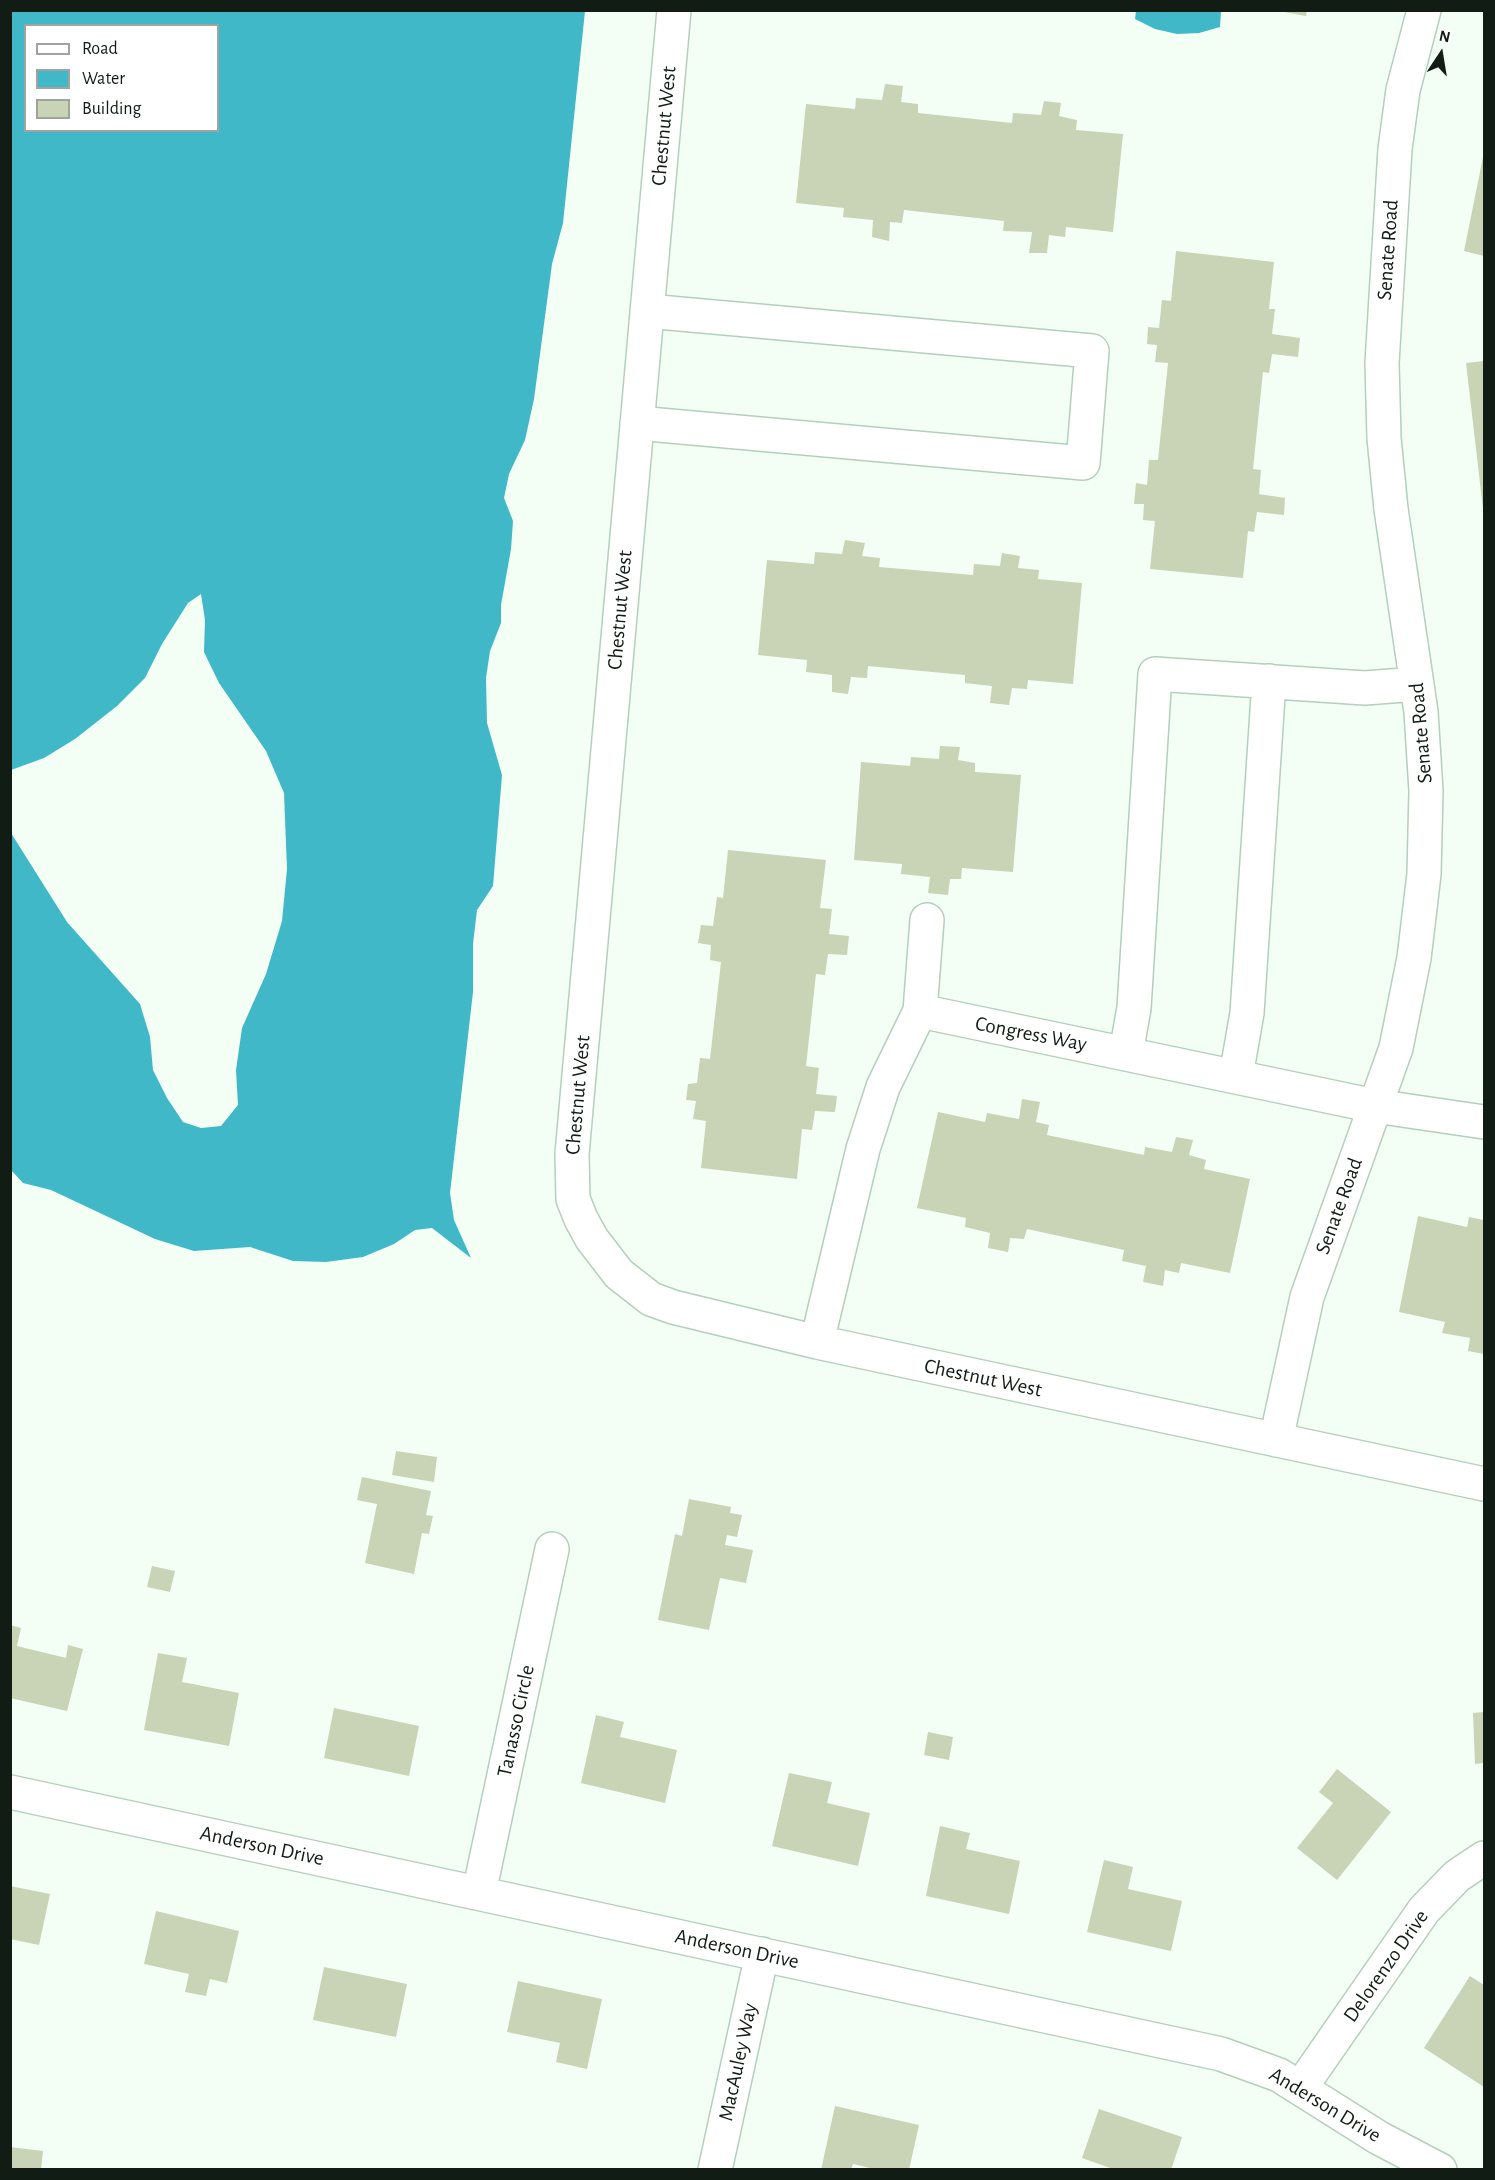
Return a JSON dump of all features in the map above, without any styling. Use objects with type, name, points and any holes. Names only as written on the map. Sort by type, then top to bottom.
[{"type":"street","name":"Chestnut West","points":[[674,10],[572,1154],[573,1199],[581,1220],[605,1257],[634,1288],[651,1299],[696,1314],[817,1342],[1485,1484]]},
{"type":"street","name":"Senate Road","points":[[1275,1440],[1307,1297],[1375,1106],[1402,1022],[1424,874],[1426,791],[1417,684],[1390,500],[1384,438],[1382,363],[1395,149],[1403,90],[1424,10]]},
{"type":"street","points":[[637,423],[1083,463],[1084,452],[1092,351],[647,311]]},
{"type":"street","points":[[1126,1053],[1134,1008],[1155,674],[1365,688],[1417,684]]},
{"type":"street","points":[[1236,1076],[1247,1013],[1269,681]]},
{"type":"street","points":[[817,1342],[837,1250],[866,1138],[883,1087],[920,1011],[927,920]]},
{"type":"street","name":"Congress Way","points":[[920,1011],[1375,1106],[1485,1122]]},
{"type":"street","name":"Tanasso Circle","points":[[479,1893],[552,1549]]},
{"type":"street","name":"Anderson Drive","points":[[10,1792],[1184,2044],[1252,2063],[1301,2087],[1379,2138],[1440,2169]]},
{"type":"street","name":"Delorenzo Drive","points":[[1301,2087],[1424,1910],[1457,1876],[1485,1858]]},
{"type":"street","name":"MacAuley Way","points":[[715,2169],[762,1954]]},
{"type":"water","points":[[11,10],[585,11],[563,223],[552,264],[534,399],[525,440],[509,474],[504,498],[513,521],[511,549],[501,605],[501,623],[490,651],[486,678],[487,723],[502,775],[493,886],[477,910],[473,944],[473,992],[450,1193],[454,1220],[471,1258],[432,1228],[415,1230],[394,1244],[363,1257],[326,1262],[293,1261],[250,1247],[194,1251],[155,1239],[51,1190],[23,1183],[11,1170],[11,833],[67,922],[140,1004],[150,1037],[153,1070],[167,1098],[183,1122],[201,1128],[221,1126],[238,1105],[236,1070],[242,1028],[266,974],[282,921],[287,869],[284,793],[266,751],[219,683],[204,652],[205,620],[201,594],[188,603],[162,644],[145,678],[117,706],[75,739],[44,758],[11,770]]},
{"type":"water","points":[[1136,11],[1221,11],[1220,27],[1199,33],[1177,34],[1155,29],[1135,19]]},
{"type":"building","points":[[1273,10],[1307,10],[1306,16]]},
{"type":"building","points":[[885,84],[903,86],[901,102],[918,104],[918,113],[1012,123],[1013,113],[1041,115],[1044,101],[1061,103],[1059,116],[1077,120],[1076,130],[1123,134],[1113,232],[1066,227],[1065,237],[1049,235],[1047,253],[1029,253],[1032,232],[1003,231],[1004,221],[904,210],[902,223],[890,222],[889,241],[872,237],[873,220],[843,217],[844,208],[796,203],[806,104],[855,109],[856,98],[882,100]]},
{"type":"building","points":[[1484,157],[1484,256],[1464,251]]},
{"type":"building","points":[[1176,251],[1274,262],[1269,309],[1275,309],[1272,334],[1300,338],[1298,357],[1272,354],[1269,373],[1263,372],[1253,469],[1261,470],[1259,494],[1285,498],[1284,515],[1257,512],[1254,532],[1248,531],[1243,578],[1150,569],[1155,521],[1143,520],[1144,504],[1134,504],[1136,483],[1147,485],[1149,460],[1158,460],[1168,363],[1155,362],[1157,345],[1147,344],[1148,327],[1159,328],[1162,300],[1171,301]]},
{"type":"building","points":[[1484,361],[1484,508],[1483,509],[1466,363]]},
{"type":"building","points":[[845,540],[865,543],[862,556],[880,558],[879,567],[973,575],[974,564],[1000,566],[1002,553],[1020,556],[1018,568],[1039,570],[1038,579],[1082,583],[1073,684],[1028,680],[1027,689],[1012,688],[1009,705],[990,703],[992,686],[965,683],[965,675],[868,666],[867,678],[851,677],[848,694],[832,692],[832,675],[806,672],[807,660],[758,655],[767,560],[814,564],[815,552],[842,554]]},
{"type":"building","points":[[940,746],[960,747],[958,760],[975,763],[975,772],[1021,775],[1013,872],[962,868],[961,879],[950,879],[948,895],[928,893],[930,877],[901,874],[902,864],[854,860],[861,762],[910,766],[911,757],[939,759]]},
{"type":"building","points":[[728,850],[826,860],[820,908],[832,909],[829,934],[849,936],[847,955],[828,954],[825,975],[816,974],[806,1066],[819,1068],[816,1094],[837,1096],[835,1112],[815,1111],[812,1130],[802,1129],[797,1179],[701,1168],[706,1121],[693,1119],[696,1101],[686,1100],[688,1084],[697,1083],[700,1058],[710,1059],[721,962],[710,960],[711,945],[698,943],[701,925],[713,926],[717,897],[723,898]]},
{"type":"building","points":[[1022,1099],[1040,1102],[1036,1122],[1049,1125],[1047,1135],[1144,1155],[1145,1147],[1172,1152],[1176,1137],[1193,1140],[1189,1155],[1206,1160],[1204,1169],[1250,1179],[1230,1273],[1181,1263],[1179,1273],[1165,1270],[1163,1286],[1143,1282],[1146,1266],[1122,1261],[1124,1250],[1027,1229],[1024,1239],[1010,1238],[1008,1252],[988,1248],[990,1233],[965,1227],[966,1218],[917,1208],[938,1112],[985,1122],[987,1113],[1019,1119]]},
{"type":"building","points":[[1418,1216],[1467,1227],[1469,1217],[1484,1220],[1484,1354],[1468,1351],[1470,1338],[1442,1333],[1445,1322],[1399,1312]]},
{"type":"building","points":[[396,1451],[437,1457],[434,1482],[392,1475]]},
{"type":"building","points":[[362,1477],[431,1491],[426,1515],[433,1516],[429,1534],[422,1533],[414,1574],[365,1563],[377,1504],[357,1500]]},
{"type":"building","points":[[689,1499],[731,1507],[730,1513],[742,1515],[737,1537],[727,1535],[725,1545],[753,1550],[746,1583],[720,1578],[709,1630],[658,1620],[675,1534],[682,1536]]},
{"type":"building","points":[[152,1566],[175,1571],[170,1592],[147,1587]]},
{"type":"building","points":[[10,1625],[21,1628],[17,1646],[66,1658],[68,1645],[83,1649],[67,1711],[10,1698]]},
{"type":"building","points":[[158,1653],[187,1658],[182,1682],[239,1693],[229,1746],[144,1730]]},
{"type":"building","points":[[334,1708],[419,1726],[409,1776],[324,1758]]},
{"type":"building","points":[[1484,1712],[1484,1763],[1475,1764],[1473,1713]]},
{"type":"building","points":[[596,1715],[624,1722],[620,1737],[677,1750],[665,1803],[581,1783]]},
{"type":"building","points":[[928,1732],[953,1737],[949,1760],[924,1755]]},
{"type":"building","points":[[1337,1769],[1391,1812],[1337,1880],[1297,1848],[1333,1803],[1319,1792]]},
{"type":"building","points":[[789,1773],[832,1782],[827,1803],[870,1813],[858,1866],[772,1846]]},
{"type":"building","points":[[940,1826],[970,1833],[966,1849],[1020,1861],[1009,1914],[926,1896]]},
{"type":"building","points":[[1104,1860],[1133,1867],[1128,1889],[1182,1901],[1171,1951],[1087,1932]]},
{"type":"building","points":[[10,1886],[50,1894],[39,1945],[10,1939]]},
{"type":"building","points":[[156,1911],[239,1931],[227,1983],[210,1979],[206,1996],[185,1992],[189,1974],[144,1964]]},
{"type":"building","points":[[324,1967],[407,1984],[396,2037],[313,2020]]},
{"type":"building","points":[[1470,1976],[1484,1985],[1484,2087],[1424,2048]]},
{"type":"building","points":[[518,1981],[602,1999],[587,2069],[556,2062],[560,2043],[507,2032]]},
{"type":"building","points":[[835,2106],[919,2125],[909,2170],[878,2170],[853,2164],[851,2170],[821,2170]]},
{"type":"building","points":[[1099,2109],[1182,2137],[1171,2170],[1116,2170],[1082,2158]]},
{"type":"building","points":[[10,2147],[43,2151],[41,2170],[10,2170]]}]
